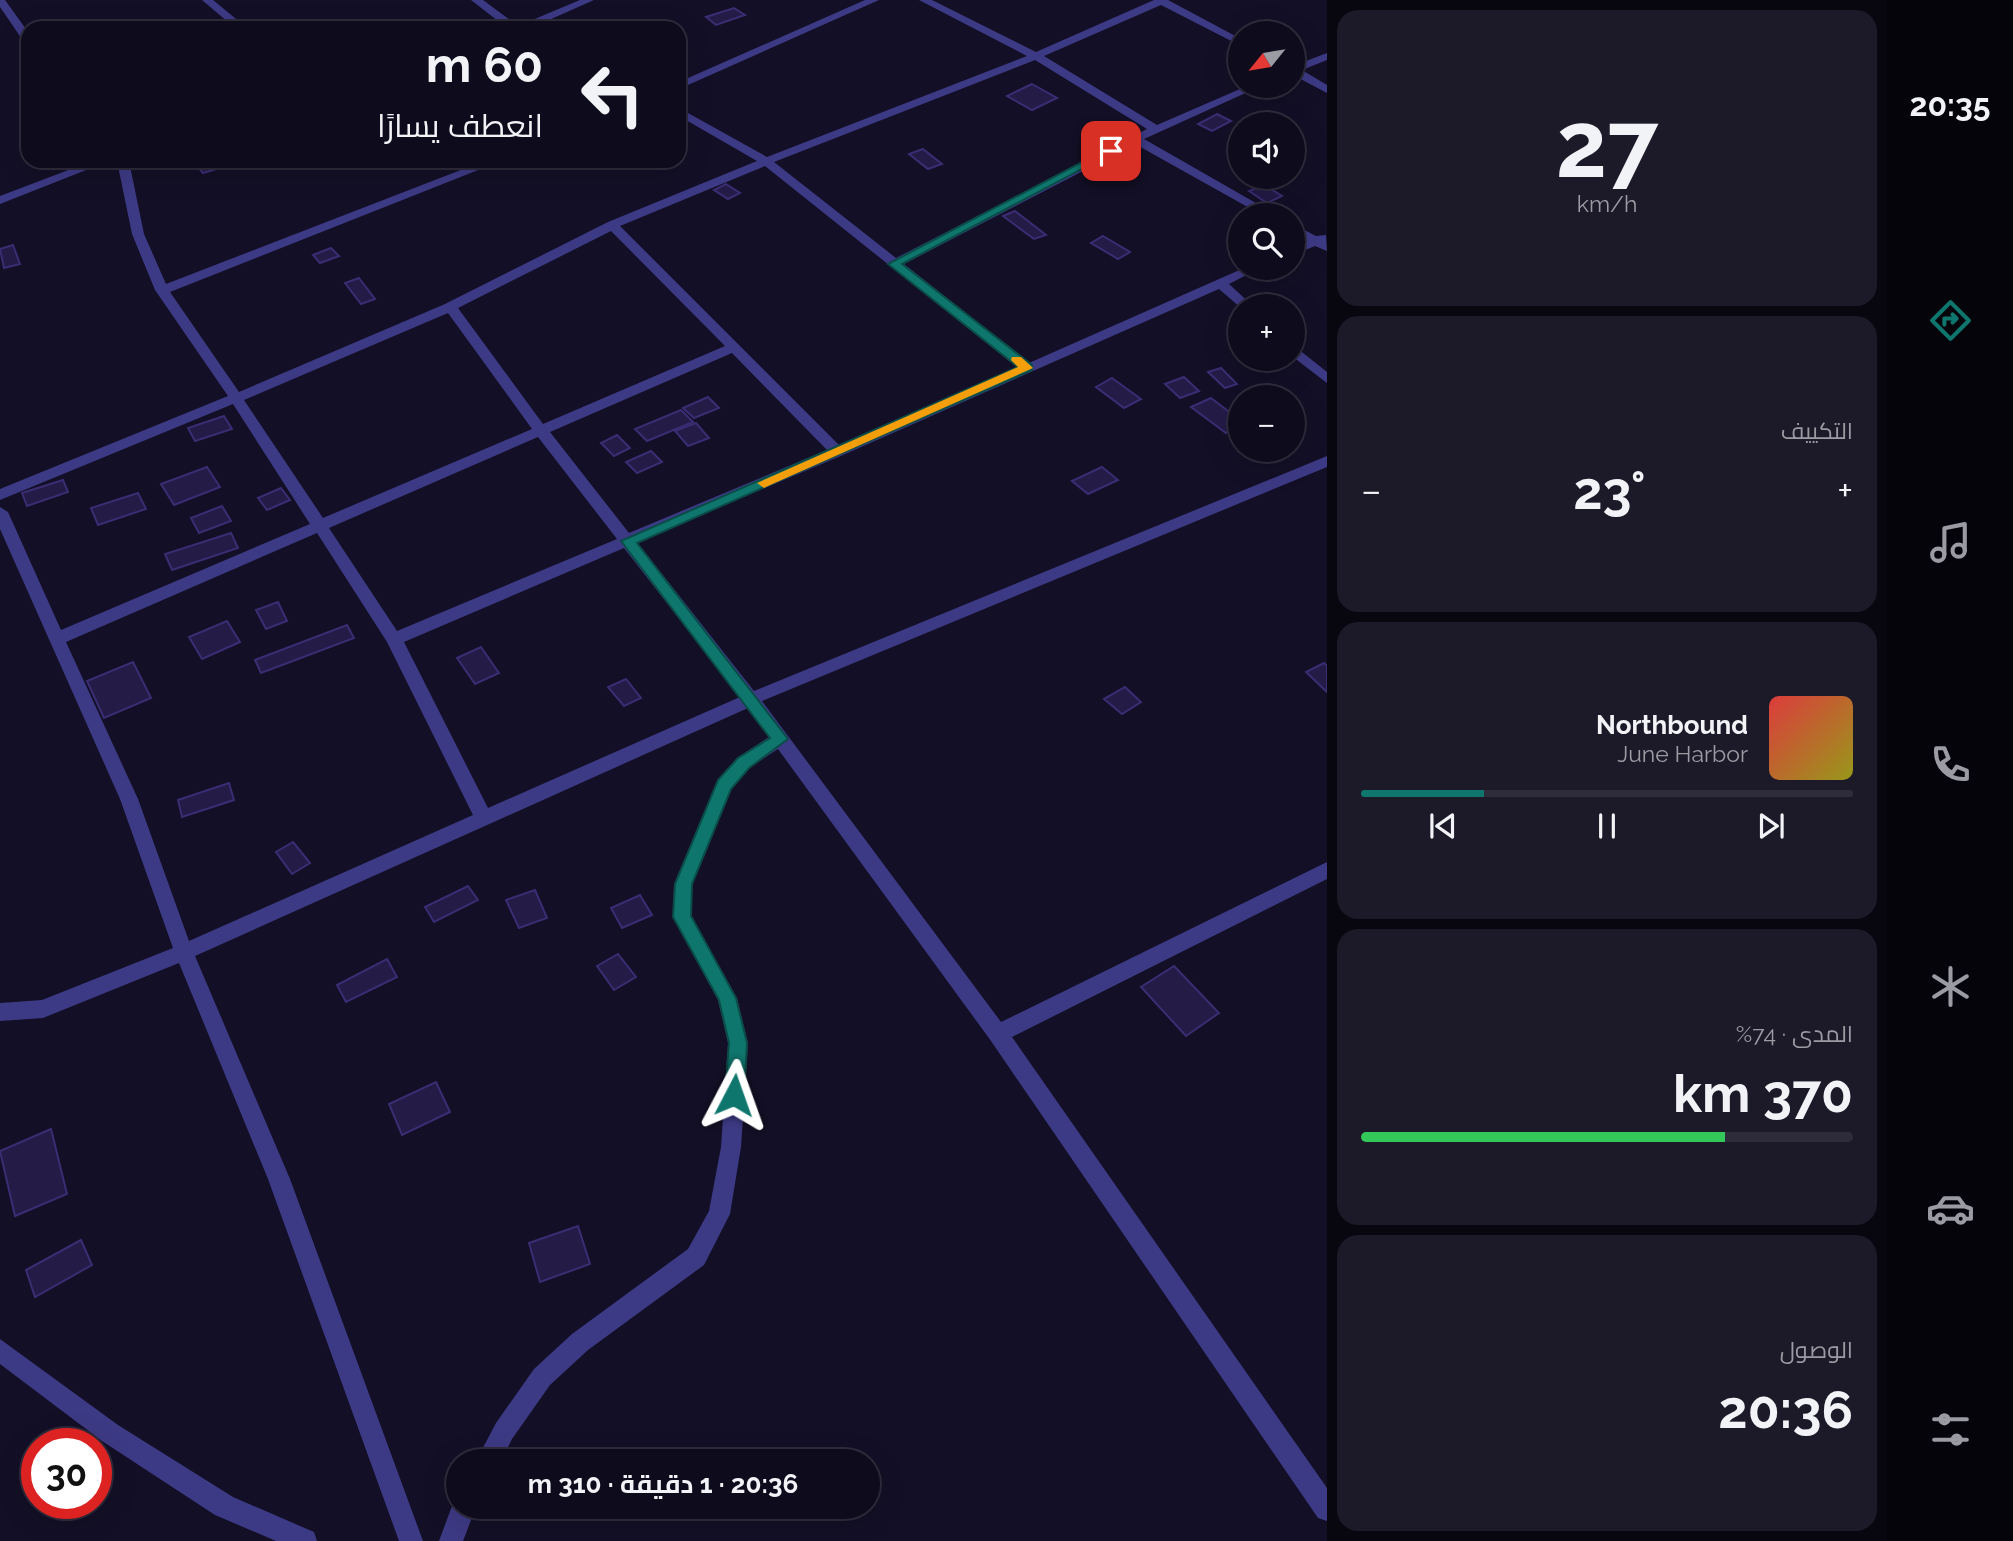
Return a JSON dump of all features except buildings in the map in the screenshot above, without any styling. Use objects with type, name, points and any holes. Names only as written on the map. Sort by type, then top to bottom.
[{"type":"street","points":[[0,0],[21,30]]},
{"type":"street","points":[[207,0],[233,21]]},
{"type":"street","points":[[476,0],[504,21]]},
{"type":"street","points":[[550,21],[589,0]]},
{"type":"street","points":[[686,83],[874,0]]},
{"type":"street","points":[[924,0],[1036,56],[1155,129]]},
{"type":"street","points":[[0,495],[450,307],[612,225],[766,161],[1036,56],[1162,1],[1228,36]]},
{"type":"street","points":[[1306,65],[1327,56]]},
{"type":"street","points":[[1306,78],[1327,90]]},
{"type":"street","points":[[894,264],[1155,129],[1228,98]]},
{"type":"street","points":[[686,115],[766,161],[1027,368]]},
{"type":"street","points":[[1135,139],[1250,203]]},
{"type":"street","points":[[0,200],[85,168]]},
{"type":"street","points":[[124,168],[138,234],[162,290],[394,639],[483,817]]},
{"type":"street","points":[[162,290],[477,168]]},
{"type":"street","points":[[612,225],[838,452]]},
{"type":"street","points":[[1305,233],[1324,241]]},
{"type":"street","points":[[1305,247],[1324,241]]},
{"type":"street","points":[[394,639],[838,452],[1228,278]]},
{"type":"street","points":[[1219,282],[1232,294]]},
{"type":"street","points":[[450,307],[540,430],[751,699],[998,1034],[1327,1509]]},
{"type":"street","points":[[57,639],[732,348]]},
{"type":"street","points":[[1305,360],[1327,379]]},
{"type":"street","points":[[0,1012],[43,1009],[184,952],[751,699],[1327,461]]},
{"type":"street","points":[[0,512],[129,799],[184,952],[279,1180],[411,1541]]},
{"type":"street","points":[[494,1449],[542,1377],[580,1342],[696,1257],[719,1214],[731,1147],[738,1043],[727,998],[682,917],[683,884],[724,785],[743,763],[780,739]]},
{"type":"street","points":[[998,1034],[1327,870]]},
{"type":"street","points":[[0,1350],[110,1433],[224,1506],[305,1541]]},
{"type":"street","points":[[451,1541],[459,1519]]},
{"type":"slow traffic","points":[[764,483],[1027,368],[1017,360]]},
{"type":"route","points":[[734,1095],[738,1043],[727,998],[682,917],[683,884],[724,785],[743,763],[780,739],[628,541],[1027,368],[894,264],[1111,151]]}]
